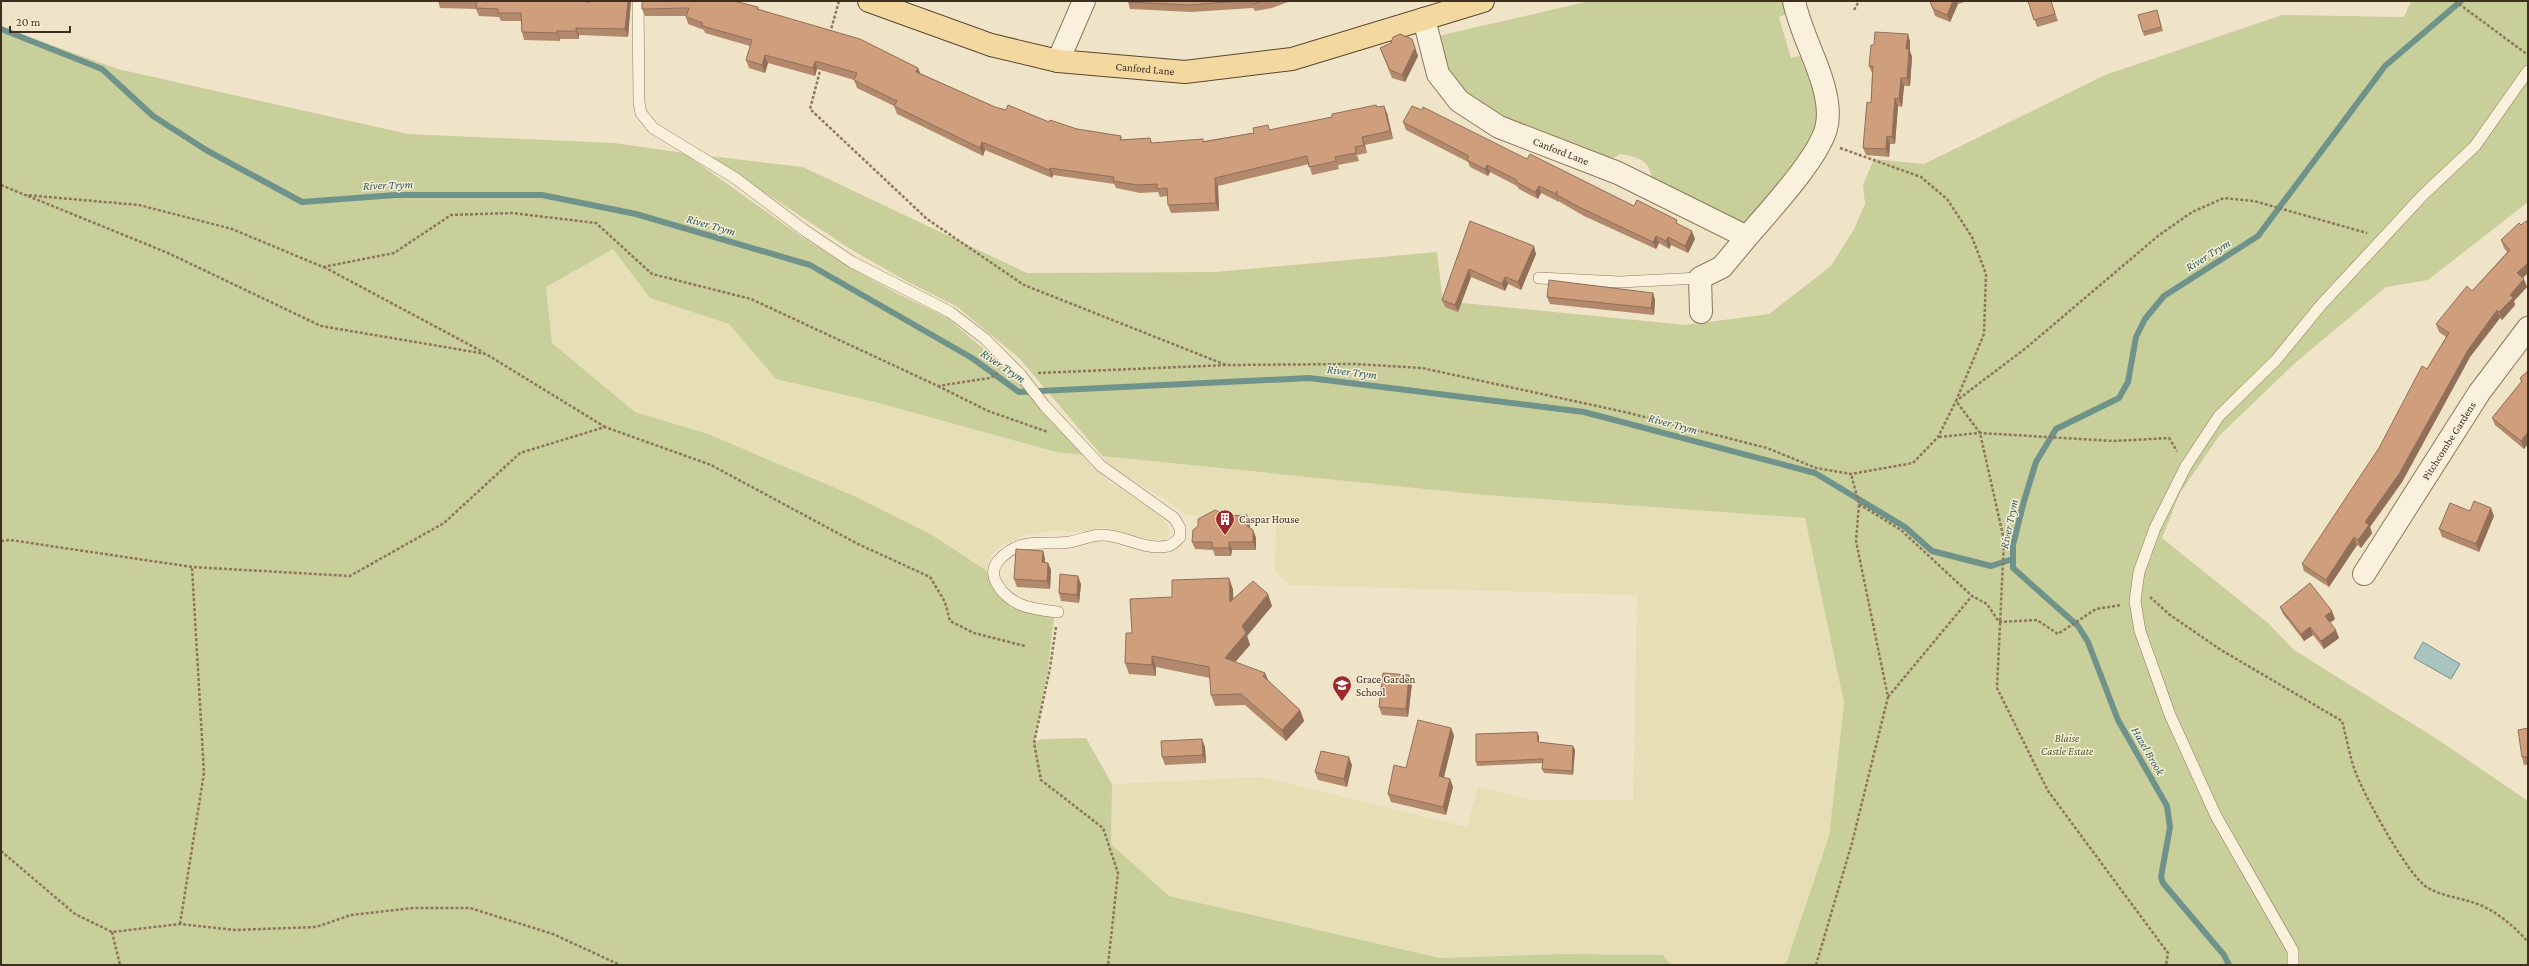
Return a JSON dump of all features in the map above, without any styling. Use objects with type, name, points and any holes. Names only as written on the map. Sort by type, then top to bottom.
[{"type":"main road","name":"Canford Lane","points":[[869,1],[992,45],[1058,61],[1185,72],[1292,59],[1483,1]]},
{"type":"street","points":[[1058,61],[1084,1]]},
{"type":"street","points":[[1701,312],[1700,278],[1722,267],[1796,178],[1821,141],[1828,119],[1827,101],[1815,58],[1794,1]]},
{"type":"street","name":"Canford Lane","points":[[1424,19],[1438,74],[1458,101],[1499,127],[1618,173],[1747,237]]},
{"type":"street","name":"Pitchcombe Gardens","points":[[2376,566],[2479,394],[2528,328]]},
{"type":"lane","points":[[638,1],[638,102],[641,113],[654,128],[735,178],[804,230],[852,262],[950,312],[984,338],[1020,374],[1044,405],[1101,466],[1174,518],[1180,528],[1180,537],[1168,546],[1146,546],[1102,535],[1069,542],[1025,544],[1008,550],[998,561],[994,570],[994,579],[1007,597],[1024,607],[1058,612]]},
{"type":"lane","points":[[2293,965],[2294,951],[2216,816],[2170,715],[2140,631],[2135,601],[2138,580],[2155,528],[2186,466],[2219,416],[2276,360],[2321,305],[2423,195],[2475,146],[2528,71]]},
{"type":"lane","points":[[1539,278],[1620,282],[1700,278]]},
{"type":"path","points":[[829,40],[839,1]]},
{"type":"path","points":[[1854,10],[1859,1]]},
{"type":"path","points":[[2454,1],[2528,55]]},
{"type":"path","points":[[822,63],[810,109],[927,218],[1024,285],[1228,365]]},
{"type":"path","points":[[1020,374],[1228,365],[1355,364],[1422,368],[1629,413],[1767,448],[1816,468],[1850,474],[1913,463],[1938,437],[1956,401],[1984,334],[1986,274],[1972,236],[1947,199],[1921,177],[1821,141]]},
{"type":"path","points":[[1,185],[168,253],[321,326],[486,354]]},
{"type":"path","points":[[25,195],[139,205],[232,228],[323,267],[486,354],[605,427],[711,465],[858,544],[930,577],[945,602],[950,621],[974,633],[1025,646]]},
{"type":"path","points":[[1956,401],[2026,348],[2158,236],[2192,212],[2224,198],[2254,201],[2368,233],[2376,246]]},
{"type":"path","points":[[323,267],[394,253],[451,215],[512,213],[596,223],[652,274],[751,299],[938,386],[988,411],[1047,432],[1064,427]]},
{"type":"path","points":[[938,386],[990,378]]},
{"type":"path","points":[[1956,401],[1980,433],[2004,540],[1997,688],[2048,791],[2168,953],[2166,965]]},
{"type":"path","points":[[1,540],[10,540],[192,567],[350,576],[444,523],[520,454],[605,427]]},
{"type":"path","points":[[1938,437],[1980,433],[2114,441],[2170,438],[2186,466]]},
{"type":"path","points":[[1816,965],[1852,843],[1888,697],[1856,541],[1859,504],[1850,474]]},
{"type":"path","points":[[1859,504],[1901,530],[1972,596],[1987,604],[1999,622]]},
{"type":"path","points":[[180,924],[204,772],[192,567]]},
{"type":"path","points":[[2138,580],[2149,596],[2170,615],[2221,650],[2342,721],[2357,776],[2401,857],[2416,876],[2428,888],[2476,903],[2496,914],[2515,927],[2528,942]]},
{"type":"path","points":[[1888,697],[1972,596]]},
{"type":"path","points":[[1999,622],[2037,620],[2058,634],[2096,609],[2135,601]]},
{"type":"path","points":[[1058,612],[1050,668],[1034,743],[1041,780],[1103,828],[1118,873],[1108,965]]},
{"type":"path","points":[[1,851],[76,914],[112,932],[180,924],[235,930],[316,927],[351,915],[413,908],[470,908],[553,934],[620,965]]},
{"type":"path","points":[[112,932],[120,965]]},
{"type":"shaded area","points":[[613,249],[650,298],[729,324],[776,379],[875,402],[1056,452],[1083,455],[1109,482],[1152,509],[1166,523],[1170,532],[1167,538],[1160,540],[1142,538],[1107,527],[1077,532],[1052,531],[1023,536],[1000,546],[990,557],[987,571],[932,535],[852,495],[708,434],[635,412],[552,343],[546,287]]},
{"type":"shaded area","points":[[1102,456],[1484,495],[1805,518],[1844,703],[1829,836],[1787,961],[1783,965],[1671,965],[1663,955],[1565,954],[1440,958],[1169,896],[1111,844],[1112,784],[1262,777],[1467,827],[1478,787],[1532,800],[1633,800],[1637,595],[1290,585],[1275,571],[1276,518],[1187,515],[1163,498],[1118,472]]},
{"type":"green space","points":[[1590,1],[1787,1],[1790,13],[1779,17],[1791,58],[1803,55],[1819,106],[1813,147],[1743,225],[1652,182],[1647,165],[1639,159],[1620,154],[1609,161],[1544,137],[1499,117],[1479,104],[1462,90],[1447,70],[1438,36]]},
{"type":"green space","name":"Blaise Castle Estate","points":[[2411,1],[2528,1],[2528,202],[2428,280],[2386,287],[2295,363],[2219,436],[2180,493],[2162,538],[2268,623],[2294,650],[2440,741],[2528,801],[2528,965],[1783,965],[1787,961],[1829,836],[1844,703],[1805,518],[1484,495],[1102,456],[1020,359],[956,306],[906,281],[852,250],[710,156],[803,167],[1027,273],[1215,272],[1437,252],[1443,301],[1686,325],[1769,314],[1831,266],[1854,229],[1865,204],[1863,185],[1874,159],[1924,164],[2105,75],[2282,15],[2404,17]]},
{"type":"green space","points":[[1,27],[118,69],[408,134],[614,143],[684,153],[799,235],[846,265],[898,294],[946,317],[1011,372],[1083,455],[1056,452],[875,402],[776,379],[729,324],[650,298],[613,249],[546,287],[552,343],[635,412],[708,434],[852,495],[932,535],[987,571],[996,593],[1012,606],[1031,613],[1054,618],[1048,669],[1034,743],[1041,739],[1086,738],[1112,784],[1111,844],[1169,896],[1440,958],[1565,954],[1663,955],[1671,965],[1,965]]},
{"type":"water","points":[[2423,642],[2460,664],[2451,679],[2414,658]]},
{"type":"building","points":[[477,1],[586,1],[588,3],[588,1],[628,1],[625,29],[576,28],[576,31],[557,31],[557,33],[522,32],[521,13],[498,13],[498,9],[476,8]]},
{"type":"building","points":[[642,1],[734,1],[758,7],[757,9],[860,39],[918,68],[916,72],[995,107],[1006,110],[1008,105],[1049,122],[1050,120],[1077,129],[1121,136],[1120,140],[1150,138],[1151,143],[1203,139],[1203,142],[1254,133],[1253,128],[1268,125],[1269,130],[1332,117],[1332,114],[1376,105],[1377,107],[1384,106],[1390,131],[1362,137],[1364,145],[1355,147],[1356,153],[1335,157],[1336,161],[1309,167],[1307,156],[1215,178],[1216,203],[1168,205],[1167,188],[1157,189],[1157,184],[1137,185],[1113,181],[1114,177],[1050,168],[1049,170],[982,142],[980,148],[894,106],[897,101],[854,80],[857,73],[815,61],[813,68],[765,55],[762,65],[746,60],[752,40],[702,26],[703,23],[686,17],[689,8],[642,9]]},
{"type":"building","points":[[1128,1],[1241,1],[1189,5]]},
{"type":"building","points":[[1251,1],[1264,1],[1252,4]]},
{"type":"building","points":[[1930,1],[1953,1],[1947,15],[1933,9]]},
{"type":"building","points":[[2028,1],[2051,1],[2055,14],[2034,20]]},
{"type":"building","points":[[2157,10],[2161,27],[2143,32],[2138,15]]},
{"type":"building","points":[[1875,32],[1908,34],[1906,49],[1909,49],[1907,78],[1901,78],[1899,99],[1895,98],[1892,137],[1887,136],[1886,149],[1863,148],[1867,102],[1871,103],[1873,66],[1869,66],[1871,45],[1874,45]]},
{"type":"building","points":[[1400,34],[1412,39],[1415,48],[1402,75],[1390,70],[1380,48],[1391,43],[1393,37]]},
{"type":"building","points":[[1412,106],[1422,110],[1423,107],[1527,159],[1530,154],[1634,206],[1637,200],[1677,220],[1676,223],[1692,231],[1685,246],[1668,237],[1666,241],[1656,236],[1653,242],[1581,208],[1557,195],[1557,191],[1556,194],[1539,186],[1535,192],[1516,182],[1517,180],[1487,165],[1485,169],[1467,160],[1469,156],[1403,122]]},
{"type":"building","points":[[1470,221],[1534,246],[1518,282],[1505,277],[1502,284],[1469,269],[1455,305],[1442,300]]},
{"type":"building","points":[[2526,221],[2528,223],[2528,263],[2517,273],[2524,279],[2510,295],[2513,298],[2499,312],[2497,310],[2468,350],[2399,474],[2365,522],[2369,525],[2358,540],[2354,537],[2326,580],[2302,564],[2379,448],[2422,366],[2427,369],[2449,333],[2436,324],[2467,286],[2472,291],[2510,250],[2501,240],[2519,223],[2521,225]]},
{"type":"building","points":[[1549,280],[1653,293],[1651,308],[1547,297]]},
{"type":"building","points":[[2528,371],[2528,432],[2521,441],[2492,418],[2522,381],[2520,378]]},
{"type":"building","points":[[2474,501],[2491,508],[2476,544],[2439,529],[2450,503],[2470,511]]},
{"type":"building","name":"Caspar House","points":[[1215,510],[1230,516],[1247,515],[1247,526],[1253,530],[1253,542],[1229,542],[1229,548],[1213,548],[1212,542],[1192,542],[1193,530],[1198,526],[1198,519]]},
{"type":"building","points":[[1016,549],[1043,551],[1042,562],[1048,563],[1047,581],[1014,579]]},
{"type":"building","points":[[1060,574],[1078,576],[1077,595],[1059,593]]},
{"type":"building","points":[[1229,578],[1230,602],[1253,581],[1268,594],[1242,626],[1246,633],[1225,658],[1265,673],[1263,676],[1300,710],[1282,730],[1241,694],[1211,695],[1209,667],[1152,656],[1152,665],[1125,663],[1126,633],[1132,633],[1130,599],[1172,597],[1172,580]]},
{"type":"building","points":[[2310,583],[2332,611],[2325,616],[2336,630],[2321,641],[2310,627],[2301,634],[2280,607]]},
{"type":"building","points":[[1383,673],[1409,675],[1406,709],[1379,707]]},
{"type":"building","points":[[1418,720],[1451,728],[1439,776],[1450,779],[1443,807],[1388,794],[1394,765],[1406,768]]},
{"type":"building","points":[[2528,728],[2528,757],[2522,757],[2518,730]]},
{"type":"building","points":[[1537,732],[1538,742],[1573,746],[1572,771],[1542,769],[1543,759],[1476,762],[1476,734]]},
{"type":"building","points":[[1202,739],[1203,755],[1162,757],[1161,741]]},
{"type":"building","points":[[1321,751],[1349,757],[1344,779],[1315,772]]},
{"type":"waterway","name":"River Trym","points":[[2229,965],[2224,955],[2163,883],[2161,877],[2170,827],[2167,806],[2118,720],[2088,642],[2078,626],[2013,568],[2013,545],[2036,462],[2056,429],[2119,398],[2128,382],[2136,337],[2145,319],[2164,296],[2258,236],[2385,66],[2461,1]]},
{"type":"waterway","name":"River Trym","points":[[1,29],[102,69],[153,116],[206,150],[302,202],[396,195],[542,195],[636,214],[810,265],[972,358],[1019,392],[1309,378],[1584,412],[1815,473],[1905,527],[1932,551],[1991,566],[2013,559]]},
{"type":"place","name":"Caspar House","points":[[1225,536]]},
{"type":"place","name":"Grace Garden School","points":[[1342,702]]},
{"type":"water label","name":"Hazel Brook","points":[[2148,751]]}]
